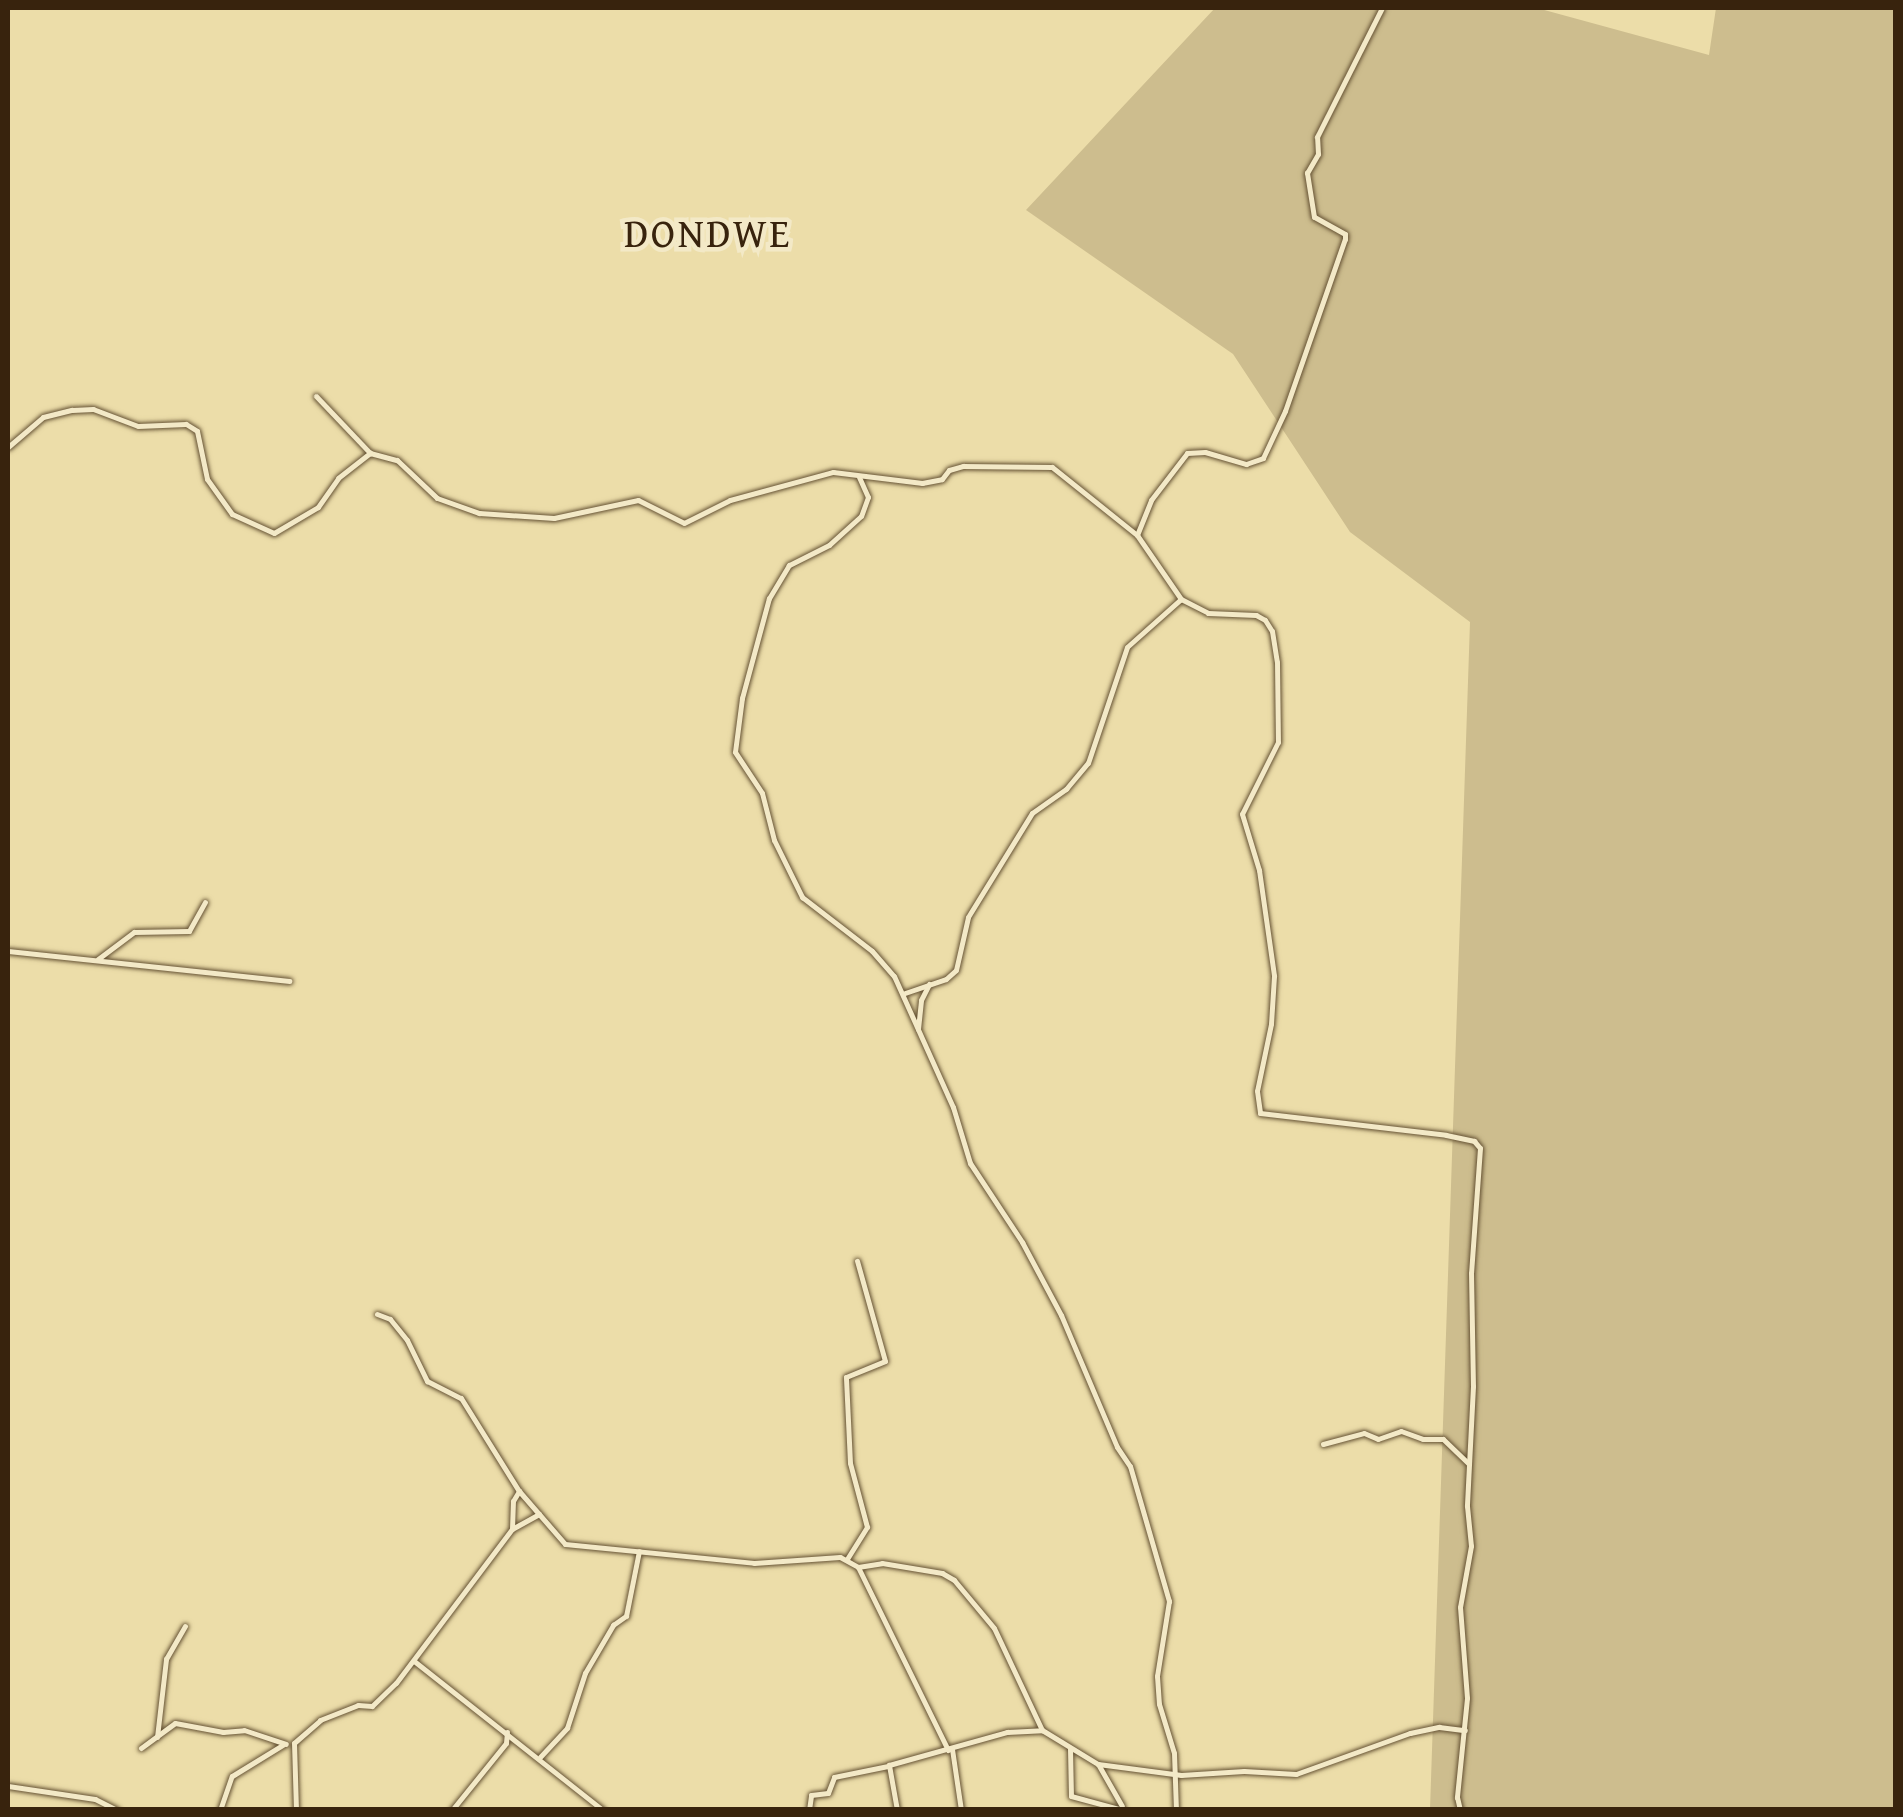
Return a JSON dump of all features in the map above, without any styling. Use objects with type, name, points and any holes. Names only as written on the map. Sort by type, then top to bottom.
[{"type":"street","points":[[1137,535],[1151,500],[1187,453],[1205,452],[1246,464],[1264,458],[1285,411],[1345,239],[1345,234],[1314,217],[1307,173],[1318,154],[1318,137],[1382,8]]},
{"type":"street","points":[[316,396],[370,453],[397,460],[437,498],[493,515],[554,518],[638,500],[688,522],[730,500],[840,471],[859,477],[922,483],[942,480],[958,466],[1052,467],[1137,535],[1180,600],[1208,613],[1262,617],[1274,640],[1276,750],[1242,814],[1258,870],[1274,976],[1271,1024],[1257,1091],[1260,1113],[1479,1143],[1471,1273],[1470,1563],[1460,1607],[1468,1698],[1457,1797],[1460,1810]]},
{"type":"street","points":[[8,447],[43,417],[72,410],[94,409],[138,426],[186,424],[197,431],[207,479],[232,514],[274,532],[318,507],[338,478],[370,453]]},
{"type":"street","points":[[859,477],[868,498],[861,516],[829,545],[788,565],[768,598],[742,698],[735,752],[762,793],[774,840],[802,897],[872,951],[904,994],[953,1108],[970,1164],[1022,1242],[1061,1315],[1117,1447],[1130,1466],[1169,1601],[1157,1676],[1158,1704],[1170,1736],[1176,1775],[1176,1810]]},
{"type":"street","points":[[904,994],[946,979],[956,970],[970,913],[1032,813],[1066,790],[1088,763],[1127,647],[1180,600]]},
{"type":"street","points":[[96,960],[134,932],[189,931],[205,902]]},
{"type":"street","points":[[8,951],[288,982]]},
{"type":"street","points":[[918,1030],[921,1000],[928,984]]},
{"type":"street","points":[[847,1559],[867,1526],[850,1463],[846,1377],[884,1361],[857,1261]]},
{"type":"street","points":[[377,1314],[390,1319],[407,1340],[424,1378],[461,1398],[519,1490],[565,1544],[754,1563],[774,1558],[847,1559],[858,1567],[950,1749],[960,1810]]},
{"type":"street","points":[[1324,1444],[1364,1433],[1378,1439],[1401,1431],[1423,1439],[1443,1439],[1468,1463]]},
{"type":"street","points":[[512,1528],[513,1500],[519,1490]]},
{"type":"street","points":[[220,1810],[232,1776],[290,1744],[326,1716],[358,1704],[372,1706],[414,1662],[512,1528],[538,1514]]},
{"type":"street","points":[[540,1757],[566,1728],[578,1686],[613,1626],[626,1616],[639,1552]]},
{"type":"street","points":[[858,1567],[874,1563],[924,1566],[954,1580],[1004,1644],[1042,1730],[1098,1764],[1176,1775],[1244,1771],[1296,1774],[1410,1733],[1450,1726],[1465,1730]]},
{"type":"street","points":[[156,1737],[166,1659],[185,1626]]},
{"type":"street","points":[[414,1662],[515,1737],[603,1810]]},
{"type":"street","points":[[141,1748],[175,1723],[223,1732],[244,1730],[290,1744]]},
{"type":"street","points":[[809,1810],[811,1795],[829,1792],[836,1777],[1000,1734],[1042,1730]]},
{"type":"street","points":[[507,1732],[508,1741]]},
{"type":"street","points":[[452,1810],[515,1737]]},
{"type":"street","points":[[290,1744],[296,1810]]},
{"type":"street","points":[[1070,1748],[1071,1796],[1123,1809]]},
{"type":"street","points":[[1098,1764],[1123,1809]]},
{"type":"street","points":[[888,1766],[897,1810]]},
{"type":"street","points":[[8,1786],[94,1799],[117,1810]]},
{"type":"shaded area","points":[[1215,8],[1537,8],[1709,55],[1716,8],[1895,8],[1895,1809],[1430,1809],[1470,622],[1350,532],[1233,354],[1026,210]]},
{"type":"district","name":"DONDWE","points":[[708,233]]}]
